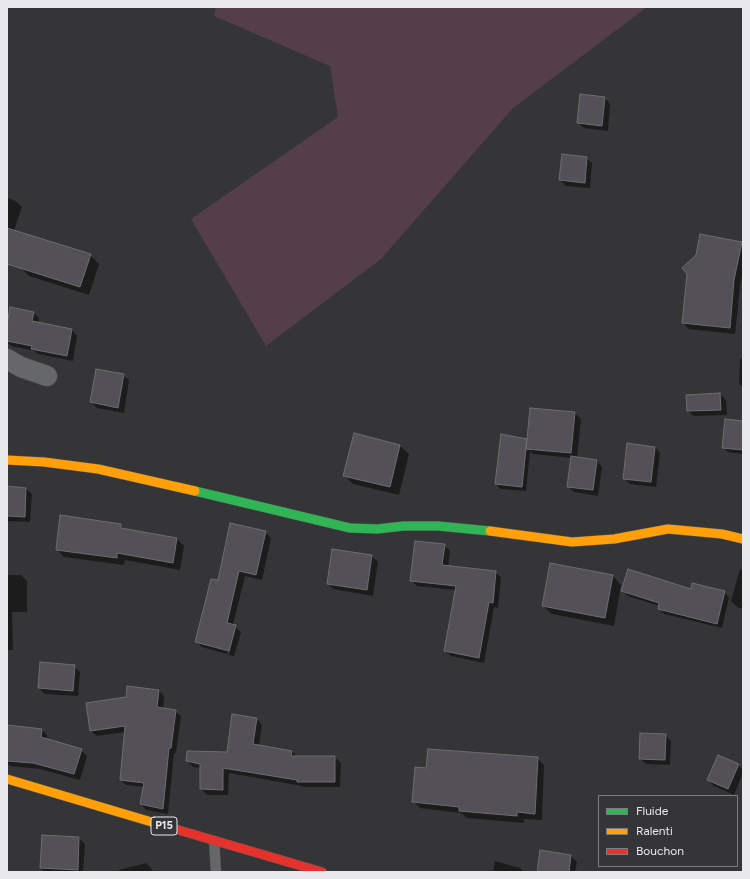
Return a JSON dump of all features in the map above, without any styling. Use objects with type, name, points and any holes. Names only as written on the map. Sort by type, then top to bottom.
[{"type":"street","points":[[7,359],[21,367],[47,376]]},
{"type":"street","points":[[7,460],[44,462],[98,469],[275,509],[350,528],[377,529],[404,526],[438,526],[572,542],[614,539],[668,530],[722,534],[743,539]]},
{"type":"street","name":"P15","points":[[7,779],[322,872]]},
{"type":"lane","points":[[214,841],[216,872]]},
{"type":"shaded area","points":[[216,7],[647,7],[513,108],[381,259],[266,346],[191,219],[338,117],[330,66],[214,16]]},
{"type":"building","points":[[580,94],[605,97],[602,126],[577,123]]},
{"type":"building","points":[[562,154],[587,157],[585,183],[559,180]]},
{"type":"building","points":[[7,228],[91,254],[80,287],[7,264]]},
{"type":"building","points":[[700,234],[742,242],[734,280],[730,328],[682,323],[687,274],[682,268],[696,255]]},
{"type":"building","points":[[10,307],[34,312],[32,321],[72,329],[67,356],[31,349],[32,346],[7,341],[7,326]]},
{"type":"building","points":[[96,369],[124,374],[118,408],[90,402]]},
{"type":"building","points":[[720,393],[721,410],[687,411],[686,395]]},
{"type":"building","points":[[530,408],[575,412],[571,453],[526,449]]},
{"type":"building","points":[[725,419],[743,421],[743,450],[722,448]]},
{"type":"building","points":[[354,433],[400,445],[390,487],[343,476]]},
{"type":"building","points":[[501,434],[527,439],[522,487],[495,484]]},
{"type":"building","points":[[627,443],[655,447],[651,482],[623,479]]},
{"type":"building","points":[[571,456],[597,460],[593,490],[567,487]]},
{"type":"building","points":[[7,486],[26,488],[25,517],[7,516]]},
{"type":"building","points":[[60,515],[121,524],[121,528],[177,538],[173,563],[117,553],[117,558],[56,550]]},
{"type":"building","points":[[230,523],[266,531],[256,575],[239,571],[227,623],[236,625],[229,651],[195,642],[211,579],[218,580]]},
{"type":"building","points":[[415,541],[445,544],[442,565],[496,571],[493,603],[489,602],[479,658],[444,651],[456,586],[410,581]]},
{"type":"building","points":[[332,549],[372,555],[367,590],[327,584]]},
{"type":"building","points":[[550,563],[613,575],[605,618],[542,606]]},
{"type":"building","points":[[628,569],[691,589],[692,583],[725,591],[717,624],[658,609],[659,603],[621,591]]},
{"type":"building","points":[[40,662],[75,665],[73,691],[38,688]]},
{"type":"building","points":[[127,686],[159,690],[157,707],[176,710],[171,748],[169,748],[163,809],[140,804],[144,783],[120,780],[125,726],[90,731],[86,703],[126,697]]},
{"type":"building","points":[[232,714],[257,718],[253,744],[292,751],[291,756],[335,756],[335,782],[297,782],[297,780],[223,768],[223,790],[200,789],[200,764],[186,761],[187,751],[227,752]]},
{"type":"building","points":[[7,725],[42,729],[41,737],[82,749],[74,774],[33,763],[7,761]]},
{"type":"building","points":[[640,733],[666,734],[665,760],[639,759]]},
{"type":"building","points":[[428,749],[538,757],[535,814],[517,812],[517,816],[459,811],[459,807],[412,802],[415,767],[426,768]]},
{"type":"building","points":[[718,755],[739,764],[728,789],[707,780]]},
{"type":"building","points":[[42,835],[79,837],[78,870],[40,868]]},
{"type":"building","points":[[540,850],[571,855],[569,872],[537,872]]},
{"type":"traffic: fast","points":[[195,491],[350,528],[377,529],[404,526],[438,526],[490,531]]},
{"type":"traffic: slow","points":[[7,460],[44,462],[98,469],[195,491]]},
{"type":"traffic: slow","points":[[490,531],[572,542],[614,539],[668,529],[722,534],[743,539]]},
{"type":"traffic: slow","points":[[7,779],[165,826]]},
{"type":"traffic: jam","points":[[165,826],[322,872]]}]
